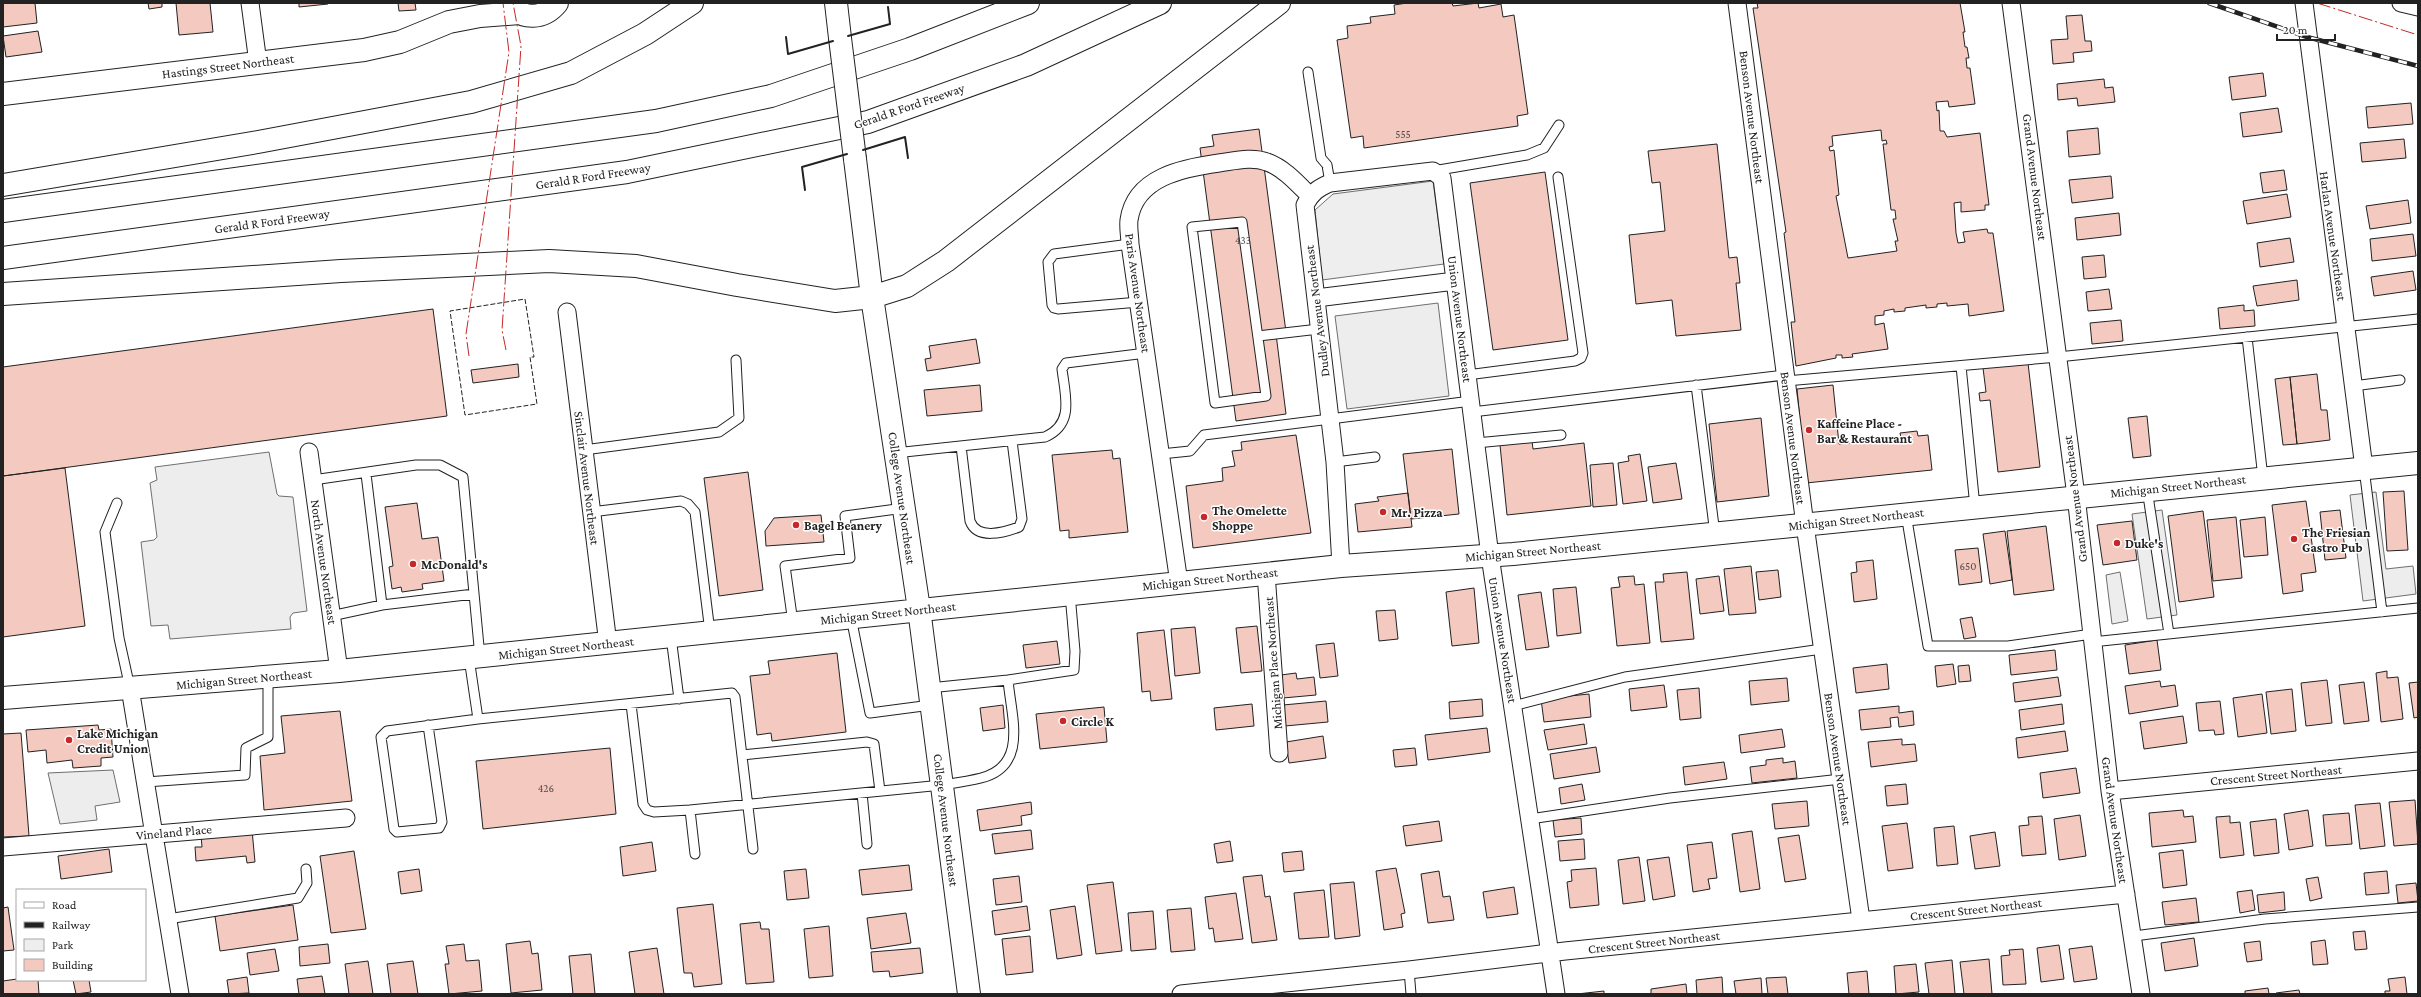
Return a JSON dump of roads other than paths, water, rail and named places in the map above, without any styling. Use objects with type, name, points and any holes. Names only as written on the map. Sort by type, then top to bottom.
[{"type":"main road","name":"Hastings Street Northeast","points":[[449,22],[472,3]]},
{"type":"main road","name":"Hastings Street Northeast","points":[[3,94],[364,50],[400,42],[449,22],[514,8],[534,17],[543,15],[551,10],[556,3]]},
{"type":"main road","points":[[3,184],[258,142],[471,102],[571,72],[645,34],[692,3]]},
{"type":"main road","name":"College Avenue Northeast","points":[[836,3],[872,297],[919,609],[968,994]]},
{"type":"main road","points":[[3,211],[656,121],[771,96],[910,49],[1028,3]]},
{"type":"main road","name":"Gerald R Ford Freeway","points":[[3,258],[627,172],[868,122],[1026,65],[1160,3]]},
{"type":"main road","points":[[3,294],[348,270],[549,261],[636,266],[737,285],[835,301],[872,297],[907,286],[946,261],[1278,3]]},
{"type":"main road","name":"Michigan Street Northeast","points":[[3,698],[339,671],[608,644],[851,616],[1266,573],[1342,566],[1490,556],[2418,462]]},
{"type":"street","points":[[250,3],[258,63]]},
{"type":"street","name":"Benson Avenue Northeast","points":[[1737,3],[1805,525],[1861,920]]},
{"type":"street","name":"Grand Avenue Northeast","points":[[2011,3],[2076,496],[2110,790],[2134,936],[2141,994]]},
{"type":"street","name":"Harlan Avenue Northeast","points":[[2304,3],[2364,468]]},
{"type":"street","points":[[2401,3],[2418,7]]},
{"type":"street","name":"Paris Avenue Northeast","points":[[1179,583],[1130,244],[1129,221],[1133,203],[1145,188],[1163,177],[1189,167],[1252,159],[1268,162],[1292,179],[1310,196]]},
{"type":"street","points":[[1310,196],[1319,187],[1330,183],[1433,171]]},
{"type":"street","name":"Union Avenue Northeast","points":[[1433,171],[1442,178],[1490,556],[1556,994]]},
{"type":"street","name":"Dudley Avenue Northeast","points":[[1310,196],[1305,205],[1335,462],[1342,566]]},
{"type":"street","points":[[1316,298],[1455,281]]},
{"type":"street","name":"Sinclair Avenue Northeast","points":[[566,312],[608,644]]},
{"type":"street","name":"North Avenue Northeast","points":[[309,452],[339,671]]},
{"type":"street","name":"Michigan Place Northeast","points":[[1266,573],[1279,753]]},
{"type":"street","points":[[130,688],[155,833],[180,994]]},
{"type":"street","name":"Crescent Street Northeast","points":[[2110,790],[2418,761]]},
{"type":"street","name":"Vineland Place","points":[[3,847],[346,818]]},
{"type":"street","name":"Crescent Street Northeast","points":[[1181,994],[1256,990],[1550,953],[2126,894]]},
{"type":"lane","points":[[1308,72],[1321,158],[1327,165],[1330,183]]},
{"type":"lane","points":[[1433,171],[1527,155],[1544,148],[1559,125]]},
{"type":"lane","points":[[1467,374],[1575,361],[1581,358],[1583,352],[1558,177]]},
{"type":"lane","points":[[1242,222],[1258,336],[1266,396],[1215,403],[1192,226],[1242,222]]},
{"type":"lane","points":[[1130,244],[1054,254],[1048,262],[1052,305],[1054,308],[1058,309],[1139,302]]},
{"type":"lane","points":[[1161,454],[1190,451],[1204,434],[1330,420],[1696,385],[1961,366],[2058,357],[2418,319]]},
{"type":"lane","points":[[1258,336],[1319,329]]},
{"type":"lane","points":[[2247,336],[2263,478]]},
{"type":"lane","points":[[895,453],[1045,437],[1063,423],[1066,415],[1062,369],[1066,363],[1146,353]]},
{"type":"lane","points":[[584,450],[719,432],[731,425],[739,418],[736,360]]},
{"type":"lane","points":[[1961,366],[1975,507]]},
{"type":"lane","points":[[2353,386],[2400,380]]},
{"type":"lane","points":[[1696,385],[1715,534]]},
{"type":"lane","points":[[1476,444],[1561,435]]},
{"type":"lane","points":[[961,446],[972,529],[978,532],[996,532],[1019,527],[1022,519],[1012,441]]},
{"type":"lane","points":[[1335,462],[1375,458]]},
{"type":"lane","points":[[313,480],[366,474],[416,465],[440,466],[463,477],[474,594],[474,657],[478,719]]},
{"type":"lane","points":[[2364,468],[2382,612]]},
{"type":"lane","points":[[366,474],[382,605]]},
{"type":"lane","points":[[2147,489],[2168,634]]},
{"type":"lane","points":[[591,512],[681,501],[688,504],[695,512],[710,632]]},
{"type":"lane","points":[[116,503],[105,532],[119,638],[130,688]]},
{"type":"lane","points":[[792,623],[785,566],[850,558],[845,516],[904,508]]},
{"type":"lane","points":[[1906,514],[1928,646],[2008,646],[2092,638],[2168,634],[2418,608]]},
{"type":"lane","points":[[851,616],[870,713],[930,697],[1008,680],[1074,670],[1075,651],[1070,593]]},
{"type":"lane","points":[[331,616],[382,605],[474,594]]},
{"type":"lane","points":[[671,637],[679,699]]},
{"type":"lane","points":[[1513,706],[1626,677],[1822,649]]},
{"type":"lane","points":[[146,782],[245,775],[246,748],[268,737],[268,677]]},
{"type":"lane","points":[[631,704],[643,804],[647,810],[654,812],[690,810],[942,785],[983,778],[1007,764],[1013,750],[1014,736],[1008,680]]},
{"type":"lane","points":[[428,726],[442,822],[439,828],[397,832],[394,829],[380,738],[387,730],[478,719],[732,693],[735,697],[753,849]]},
{"type":"lane","points":[[742,755],[867,742],[874,744],[880,791]]},
{"type":"lane","points":[[1530,820],[1670,798],[1841,779]]},
{"type":"lane","points":[[862,793],[867,844]]},
{"type":"lane","points":[[690,810],[696,854]]},
{"type":"lane","points":[[168,918],[298,898],[307,883],[306,869]]},
{"type":"lane","points":[[2134,936],[2265,919],[2343,915],[2418,907]]},
{"type":"lane","points":[[1409,970],[1410,994]]},
{"type":"railway","points":[[2209,3],[2307,37],[2418,66]]},
{"type":"place","name":"Kaffeine Place - Bar & Restaurant","points":[[1809,430]]},
{"type":"place","name":"Mr. Pizza","points":[[1383,512]]},
{"type":"place","name":"The Omelette Shoppe","points":[[1204,517]]},
{"type":"place","name":"Bagel Beanery","points":[[796,525]]},
{"type":"place","name":"The Friesian Gastro Pub","points":[[2294,539]]},
{"type":"place","name":"Duke's","points":[[2117,543]]},
{"type":"place","name":"McDonald's","points":[[413,564]]},
{"type":"place","name":"Circle K","points":[[1063,721]]},
{"type":"place","name":"Lake Michigan Credit Union","points":[[69,740]]}]
